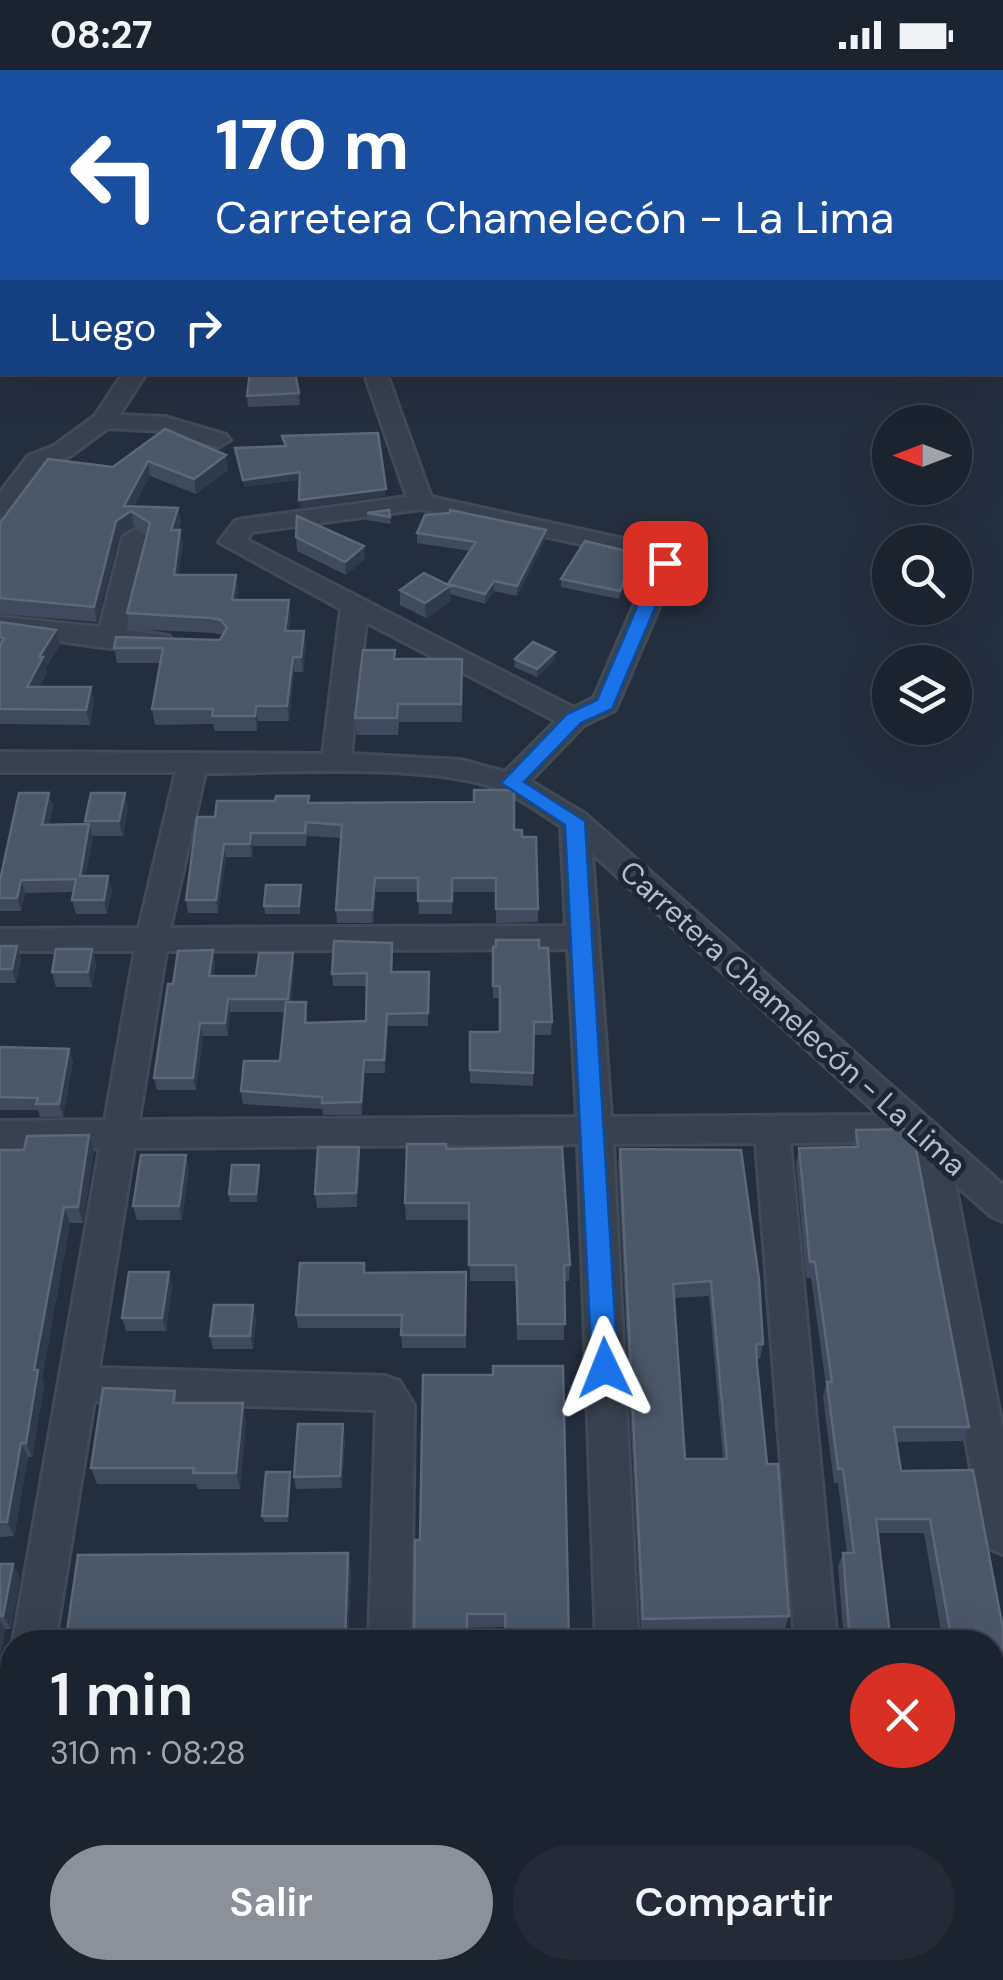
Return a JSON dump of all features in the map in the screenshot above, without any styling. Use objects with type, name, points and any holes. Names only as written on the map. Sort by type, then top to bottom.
[{"type":"street","points":[[0,458],[36,461],[62,451],[103,422],[134,375]]},
{"type":"street","points":[[376,375],[421,502]]},
{"type":"street","points":[[103,422],[165,424],[218,440]]},
{"type":"street","points":[[0,510],[36,461]]},
{"type":"street","points":[[511,783],[574,718],[605,704],[665,563],[638,549],[421,502],[241,527],[232,542],[574,718]]},
{"type":"street","points":[[110,640],[136,536]]},
{"type":"street","points":[[336,764],[354,605]]},
{"type":"street","points":[[0,626],[110,640],[196,644]]},
{"type":"street","name":"Carretera Chamelecón - La Lima","points":[[0,762],[336,764],[462,770],[511,783],[575,821],[1003,1206]]},
{"type":"street","points":[[36,1630],[153,936],[192,765]]},
{"type":"street","points":[[575,821],[595,1132],[616,1630]]},
{"type":"street","points":[[0,940],[153,936],[583,937]]},
{"type":"street","points":[[772,1129],[815,1630]]},
{"type":"street","points":[[0,1134],[772,1129],[922,1135],[1003,1535]]},
{"type":"street","points":[[79,1384],[386,1393],[396,1404],[390,1630]]},
{"type":"building","points":[[250,375],[296,375],[299,393],[247,396]]},
{"type":"building","points":[[165,429],[226,455],[194,479],[148,461],[124,506],[178,508],[171,530],[180,530],[174,575],[236,575],[232,600],[289,600],[285,631],[304,631],[301,657],[293,657],[287,706],[256,706],[255,716],[212,716],[213,709],[152,709],[163,648],[114,648],[116,637],[220,640],[227,628],[221,620],[211,618],[127,613],[150,523],[131,511],[116,521],[94,607],[0,598],[0,523],[48,459],[113,467]]},
{"type":"building","points":[[378,433],[386,489],[299,500],[300,472],[243,480],[235,448],[286,446],[282,436]]},
{"type":"building","points":[[389,510],[390,517],[367,513]]},
{"type":"building","points":[[450,510],[546,530],[517,586],[494,581],[485,594],[448,584],[476,542],[417,533],[425,515]]},
{"type":"building","points":[[297,516],[364,546],[345,562],[296,537]]},
{"type":"building","points":[[585,541],[634,553],[620,591],[561,579]]},
{"type":"building","points":[[424,573],[450,586],[425,603],[400,590]]},
{"type":"building","points":[[0,622],[56,630],[27,687],[91,687],[86,710],[0,709],[0,646],[4,638],[0,637]]},
{"type":"building","points":[[533,642],[555,652],[537,669],[515,659]]},
{"type":"building","points":[[363,650],[395,650],[394,659],[462,659],[461,704],[398,704],[397,718],[355,718]]},
{"type":"building","points":[[474,790],[514,790],[514,830],[522,830],[522,837],[536,837],[538,909],[496,909],[496,878],[452,878],[452,901],[418,901],[418,878],[375,878],[372,910],[336,910],[342,825],[306,822],[305,833],[251,833],[250,844],[224,844],[216,900],[186,900],[197,817],[215,817],[217,801],[275,801],[276,796],[309,796],[308,803],[474,802]]},
{"type":"building","points":[[19,793],[49,793],[42,825],[89,824],[80,876],[108,876],[104,900],[72,900],[76,879],[21,880],[17,898],[0,898],[0,880]]},
{"type":"building","points":[[91,793],[125,793],[119,821],[85,821]]},
{"type":"building","points":[[266,885],[301,885],[299,906],[264,906]]},
{"type":"building","points":[[496,940],[539,940],[539,948],[548,948],[552,1022],[534,1022],[533,1073],[470,1070],[470,1032],[500,1032],[500,986],[493,986]]},
{"type":"building","points":[[334,941],[392,943],[391,972],[429,972],[428,1013],[387,1014],[384,1060],[364,1060],[361,1102],[322,1103],[322,1097],[241,1091],[244,1061],[280,1061],[286,1002],[306,1002],[305,1023],[366,1021],[367,973],[332,974]]},
{"type":"building","points":[[0,946],[17,946],[12,969],[0,969]]},
{"type":"building","points":[[56,949],[92,949],[88,972],[52,972]]},
{"type":"building","points":[[213,950],[209,976],[256,976],[259,953],[293,953],[288,999],[228,999],[225,1023],[200,1023],[193,1078],[154,1078],[168,984],[173,984],[178,951]]},
{"type":"building","points":[[0,1047],[69,1049],[59,1104],[36,1104],[38,1098],[0,1097]]},
{"type":"building","points":[[912,1129],[969,1427],[894,1427],[901,1471],[973,1470],[1003,1630],[950,1630],[930,1519],[876,1519],[890,1630],[849,1630],[843,1553],[854,1553],[843,1469],[838,1469],[827,1382],[832,1382],[815,1262],[810,1262],[799,1148],[858,1147],[856,1130]]},
{"type":"building","points":[[89,1135],[78,1207],[64,1207],[34,1370],[38,1370],[26,1443],[21,1443],[7,1522],[0,1522],[0,1150],[24,1150],[27,1136]]},
{"type":"building","points":[[407,1144],[446,1144],[446,1149],[562,1147],[570,1265],[564,1265],[565,1324],[518,1324],[516,1265],[469,1265],[469,1203],[405,1203]]},
{"type":"building","points":[[318,1147],[359,1147],[356,1193],[315,1194]]},
{"type":"building","points":[[620,1149],[741,1150],[759,1279],[763,1344],[756,1344],[767,1464],[778,1464],[789,1616],[643,1619]],"holes":[[[711,1281],[727,1459],[685,1459],[673,1284]]]},
{"type":"building","points":[[141,1155],[186,1155],[179,1206],[133,1206]]},
{"type":"building","points":[[232,1165],[259,1165],[256,1194],[229,1194]]},
{"type":"building","points":[[300,1263],[364,1263],[364,1273],[466,1272],[465,1335],[401,1335],[402,1315],[296,1315]]},
{"type":"building","points":[[129,1272],[169,1272],[162,1318],[122,1318]]},
{"type":"building","points":[[214,1305],[253,1305],[250,1336],[210,1336]]},
{"type":"building","points":[[493,1366],[563,1366],[569,1630],[506,1630],[505,1614],[467,1614],[467,1630],[410,1630],[414,1629],[415,1540],[420,1540],[423,1375],[493,1375]]},
{"type":"building","points":[[103,1388],[175,1391],[173,1403],[243,1403],[236,1473],[193,1473],[194,1468],[91,1468]]},
{"type":"building","points":[[298,1424],[343,1424],[340,1476],[294,1477]]},
{"type":"building","points":[[266,1472],[290,1472],[287,1516],[262,1516]]},
{"type":"building","points":[[348,1553],[345,1630],[67,1630],[78,1555]]},
{"type":"building","points":[[0,1564],[13,1564],[3,1616],[0,1616]]},
{"type":"route","points":[[605,1368],[575,821],[511,783],[574,718],[605,704],[665,563]]}]
